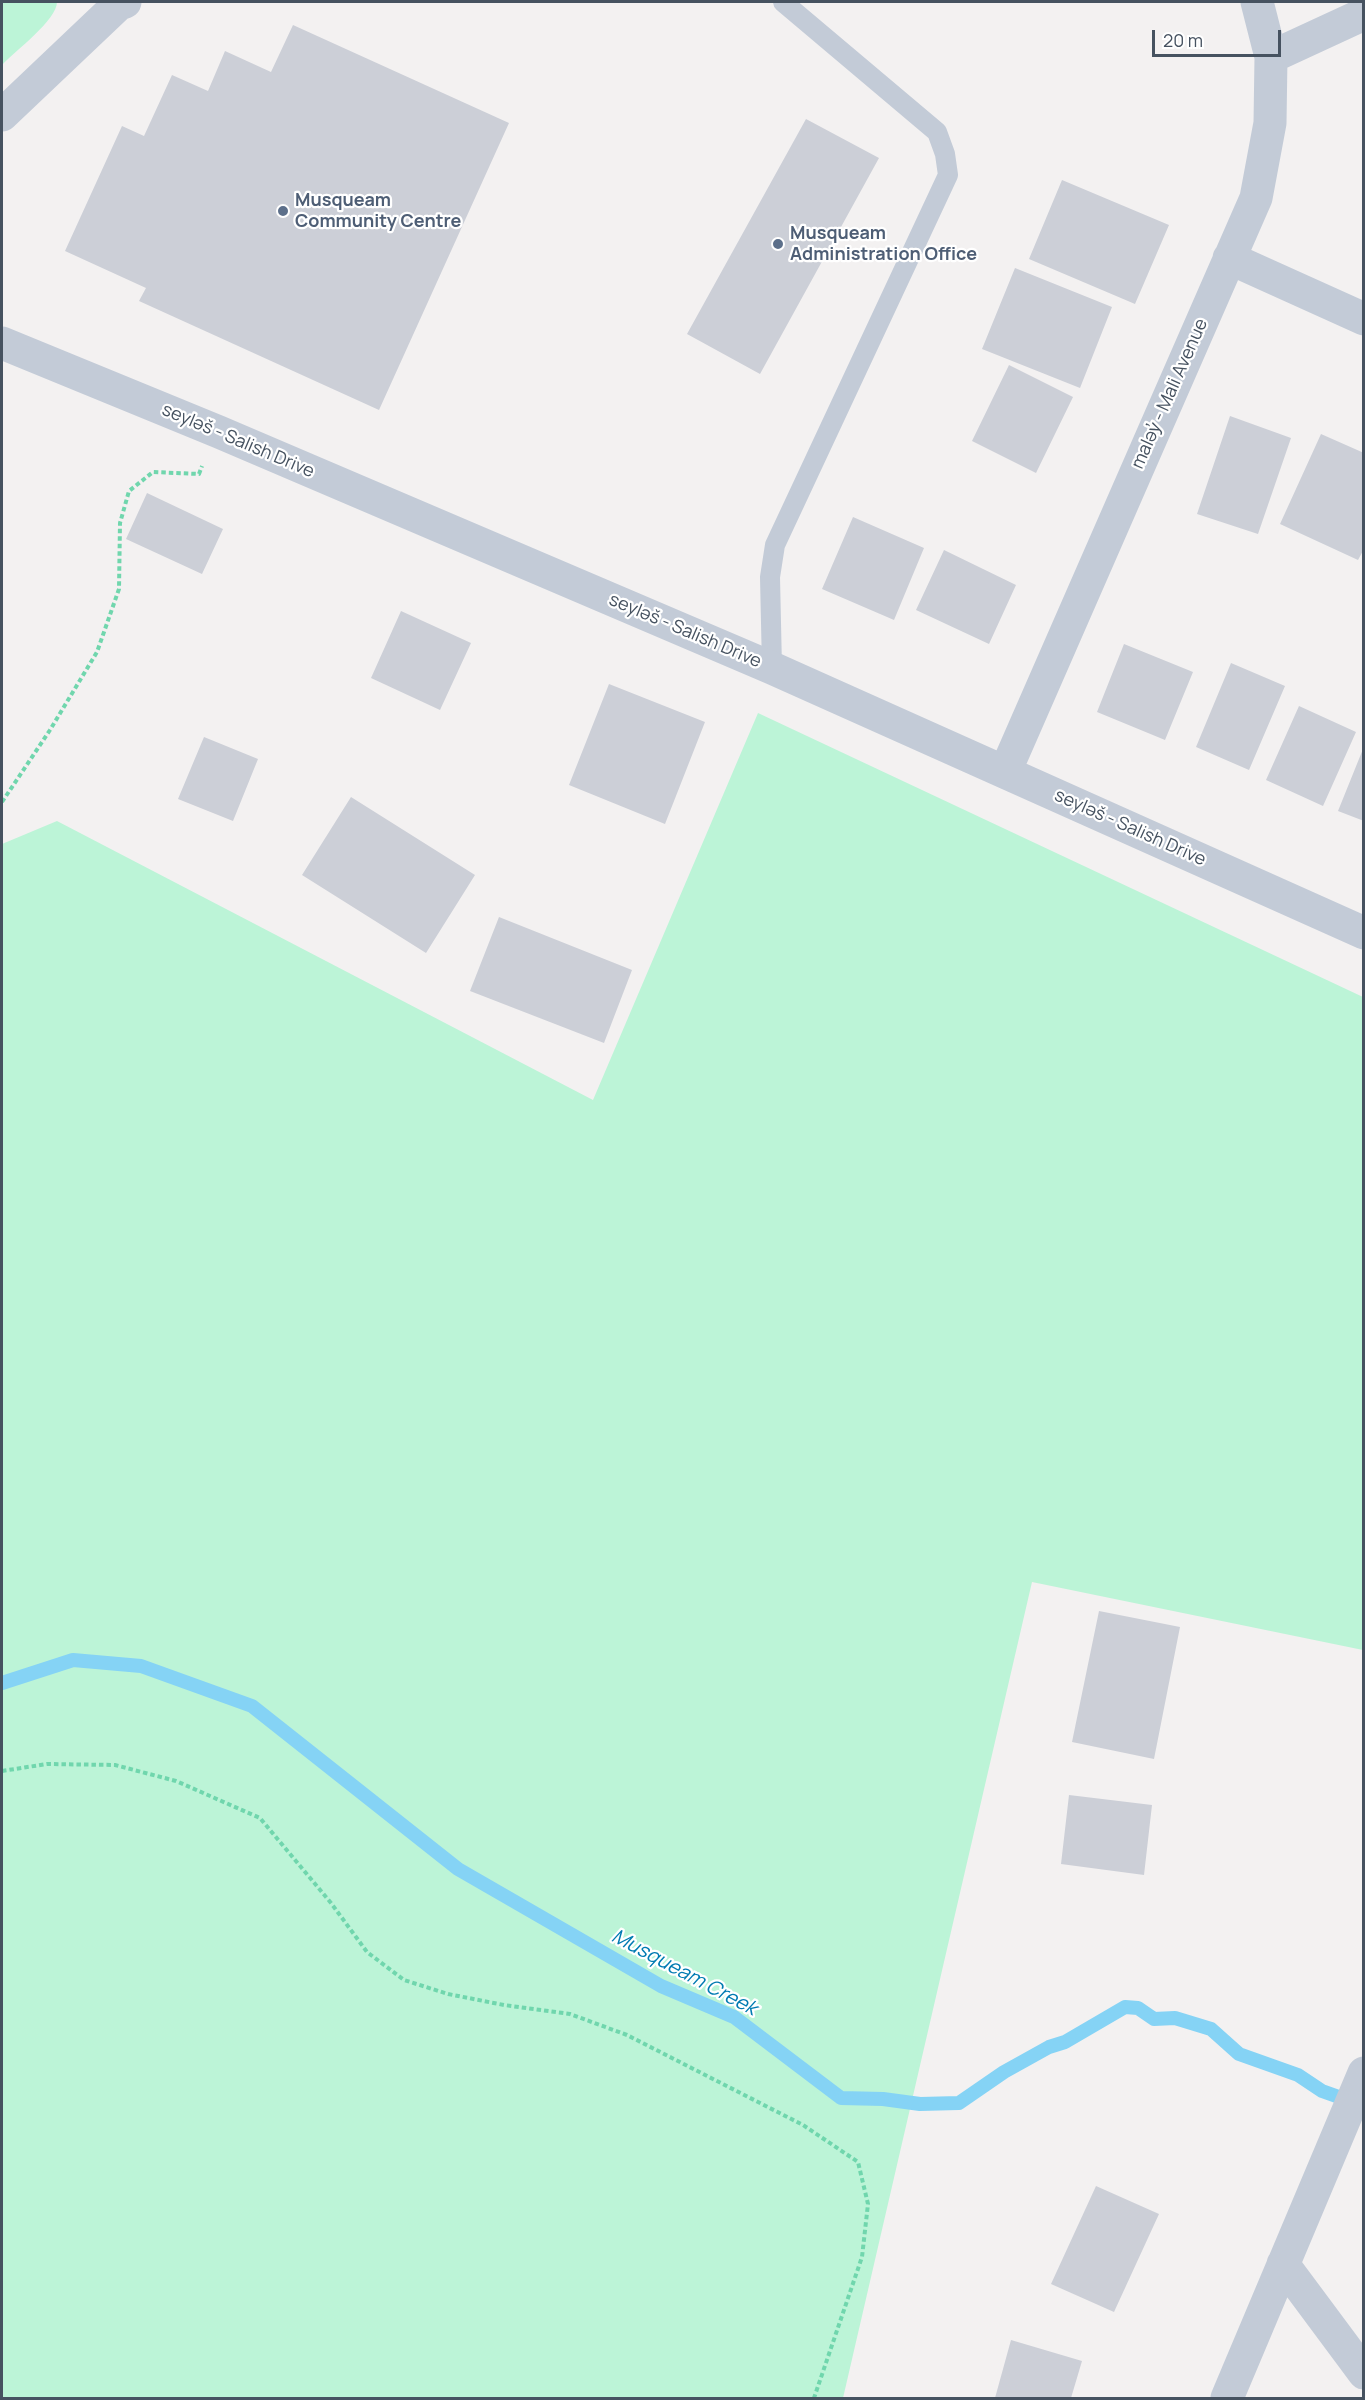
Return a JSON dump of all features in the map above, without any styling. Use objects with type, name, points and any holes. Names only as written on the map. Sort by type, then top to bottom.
[{"type":"street","points":[[2,115],[120,2]]},
{"type":"street","name":"maləy̓ - Mali Avenue","points":[[1005,772],[1256,198],[1270,123],[1271,57],[1257,2]]},
{"type":"street","points":[[1271,57],[1364,14]]},
{"type":"street","points":[[1229,258],[1364,319]]},
{"type":"street","name":"seyləš - Salish Drive","points":[[2,343],[219,432],[772,668],[1364,933]]},
{"type":"street","points":[[1227,2398],[1364,2073]]},
{"type":"street","points":[[1283,2264],[1364,2373]]},
{"type":"lane","points":[[772,668],[770,577],[775,544],[948,175],[945,154],[937,132],[783,2]]},
{"type":"path","points":[[2,802],[50,730],[97,652],[119,589],[120,522],[129,491],[153,472],[199,474],[219,432]]},
{"type":"path","points":[[2,1771],[47,1764],[115,1765],[176,1781],[260,1818],[331,1903],[367,1952],[404,1980],[448,1994],[570,2014],[627,2035],[802,2125],[858,2162],[868,2204],[862,2257],[814,2398]]},
{"type":"green space","points":[[2,2],[57,2],[43,26],[2,65]]},
{"type":"green space","points":[[758,713],[1363,997],[1363,1650],[1032,1582],[843,2398],[2,2398],[2,844],[57,821],[593,1100]]},
{"type":"building","points":[[293,25],[509,123],[379,410],[139,301],[146,288],[65,251],[122,126],[144,136],[172,75],[208,91],[225,51],[271,72]]},
{"type":"building","points":[[806,119],[879,158],[760,374],[687,334]]},
{"type":"building","points":[[1062,180],[1169,225],[1135,304],[1029,259]]},
{"type":"building","points":[[1015,268],[1112,307],[1080,388],[982,349]]},
{"type":"building","points":[[1009,365],[1073,397],[1036,473],[972,441]]},
{"type":"building","points":[[1230,416],[1291,438],[1258,534],[1197,514]]},
{"type":"building","points":[[1321,434],[1364,453],[1364,549],[1358,560],[1280,524]]},
{"type":"building","points":[[147,493],[223,529],[202,574],[126,539]]},
{"type":"building","points":[[853,517],[924,548],[894,620],[822,589]]},
{"type":"building","points":[[944,550],[1016,585],[989,644],[916,610]]},
{"type":"building","points":[[401,611],[471,643],[440,710],[371,678]]},
{"type":"building","points":[[1124,644],[1193,672],[1165,740],[1097,712]]},
{"type":"building","points":[[1231,663],[1285,686],[1249,770],[1196,747]]},
{"type":"building","points":[[609,684],[705,722],[665,824],[569,785]]},
{"type":"building","points":[[1299,706],[1356,732],[1323,806],[1266,780]]},
{"type":"building","points":[[204,737],[258,759],[233,821],[178,799]]},
{"type":"building","points":[[1364,749],[1364,821],[1338,811]]},
{"type":"building","points":[[351,797],[475,875],[426,953],[302,875]]},
{"type":"building","points":[[499,917],[632,970],[604,1043],[470,991]]},
{"type":"building","points":[[1099,1611],[1180,1627],[1154,1759],[1072,1742]]},
{"type":"building","points":[[1069,1795],[1152,1805],[1144,1875],[1061,1864]]},
{"type":"building","points":[[1096,2186],[1159,2214],[1114,2312],[1051,2284]]},
{"type":"building","points":[[1011,2340],[1082,2361],[1071,2398],[995,2398]]},
{"type":"waterway","name":"Musqueam Creek","points":[[2,1683],[73,1660],[141,1666],[252,1706],[458,1869],[661,1986],[734,2017],[841,2098],[883,2099],[920,2104],[959,2103],[1004,2072],[1049,2047],[1065,2042],[1125,2007],[1138,2008],[1154,2019],[1175,2018],[1211,2029],[1239,2054],[1298,2075],[1322,2091],[1353,2102]]},
{"type":"place","name":"Musqueam Community Centre","points":[[283,211]]},
{"type":"place","name":"Musqueam Administration Office","points":[[778,244]]}]
